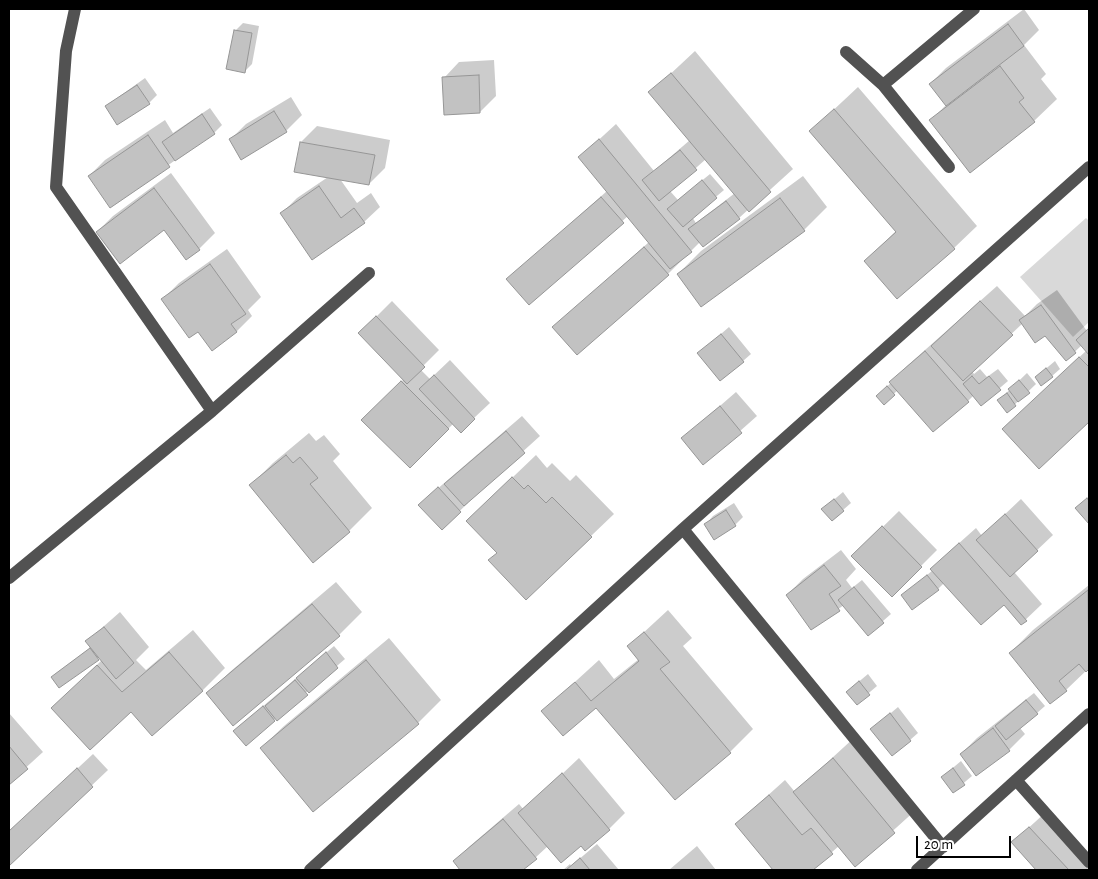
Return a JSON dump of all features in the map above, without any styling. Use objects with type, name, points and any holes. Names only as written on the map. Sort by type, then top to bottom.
[{"type":"street","points":[[75,9],[66,51],[56,187],[212,411]]},
{"type":"street","points":[[883,85],[974,9]]},
{"type":"street","points":[[846,52],[883,85],[949,167]]},
{"type":"street","points":[[310,870],[683,529],[1089,167]]},
{"type":"street","points":[[9,578],[212,411],[369,273]]},
{"type":"street","points":[[683,529],[943,847]]},
{"type":"street","points":[[917,870],[1089,714]]},
{"type":"street","points":[[1016,780],[1089,862]]},
{"type":"shaded area","points":[[1086,218],[1089,221],[1089,322],[1073,337],[1020,277]]},
{"type":"building","points":[[1008,24],[1024,46],[946,106],[929,84]]},
{"type":"building","points":[[234,30],[252,33],[245,73],[226,69]]},
{"type":"building","points":[[1000,66],[1024,98],[1019,102],[1035,122],[970,173],[929,120]]},
{"type":"building","points":[[671,73],[771,192],[749,212],[648,92]]},
{"type":"building","points":[[479,75],[480,113],[444,115],[442,77]]},
{"type":"building","points":[[137,85],[150,104],[117,125],[105,106]]},
{"type":"building","points":[[834,109],[955,249],[897,299],[864,261],[896,232],[809,131]]},
{"type":"building","points":[[274,111],[287,132],[241,160],[229,139]]},
{"type":"building","points":[[202,114],[215,134],[175,161],[162,142]]},
{"type":"building","points":[[148,135],[170,167],[110,208],[88,176]]},
{"type":"building","points":[[599,139],[692,252],[670,269],[578,157]]},
{"type":"building","points":[[300,142],[375,155],[369,185],[294,172]]},
{"type":"building","points":[[680,150],[697,170],[659,201],[642,180]]},
{"type":"building","points":[[702,180],[717,198],[683,227],[667,209]]},
{"type":"building","points":[[319,186],[341,218],[354,208],[365,223],[312,260],[280,213]]},
{"type":"building","points":[[154,188],[200,250],[186,260],[164,230],[120,264],[96,232]]},
{"type":"building","points":[[601,197],[624,223],[529,305],[506,279]]},
{"type":"building","points":[[780,198],[805,231],[701,307],[677,274]]},
{"type":"building","points":[[726,201],[740,219],[703,247],[688,229]]},
{"type":"building","points":[[644,247],[669,275],[577,355],[552,327]]},
{"type":"building","points":[[210,264],[246,314],[231,324],[237,332],[212,351],[198,332],[189,338],[161,299]]},
{"type":"building","points":[[980,301],[1013,335],[963,381],[931,346]]},
{"type":"building","points":[[1041,305],[1076,353],[1066,361],[1045,336],[1035,343],[1019,320]]},
{"type":"building","points":[[376,316],[425,367],[407,384],[358,333]]},
{"type":"building","points":[[1089,328],[1089,355],[1076,340]]},
{"type":"building","points":[[721,334],[744,362],[720,381],[697,353]]},
{"type":"building","points":[[925,351],[969,402],[933,432],[889,382]]},
{"type":"building","points":[[1079,357],[1089,367],[1089,422],[1039,469],[1002,429]]},
{"type":"building","points":[[1046,368],[1053,377],[1041,386],[1035,377]]},
{"type":"building","points":[[434,375],[475,419],[461,433],[419,389]]},
{"type":"building","points":[[972,376],[979,384],[989,376],[1001,390],[981,406],[963,384]]},
{"type":"building","points":[[1019,380],[1030,393],[1018,402],[1008,389]]},
{"type":"building","points":[[401,381],[449,429],[410,468],[361,420]]},
{"type":"building","points":[[887,386],[895,395],[884,405],[876,396]]},
{"type":"building","points":[[1007,393],[1016,406],[1007,413],[997,400]]},
{"type":"building","points":[[720,406],[742,433],[703,465],[681,438]]},
{"type":"building","points":[[506,431],[525,453],[464,506],[444,484]]},
{"type":"building","points":[[286,455],[293,463],[300,457],[318,478],[310,484],[350,532],[313,563],[249,485]]},
{"type":"building","points":[[512,477],[524,489],[528,485],[546,503],[552,497],[592,537],[526,600],[488,560],[497,553],[466,521]]},
{"type":"building","points":[[438,487],[461,512],[442,530],[418,505]]},
{"type":"building","points":[[1087,498],[1089,501],[1089,524],[1075,508]]},
{"type":"building","points":[[834,499],[844,511],[832,521],[821,509]]},
{"type":"building","points":[[726,510],[736,526],[714,540],[704,524]]},
{"type":"building","points":[[1005,514],[1038,551],[1010,577],[976,540]]},
{"type":"building","points":[[882,526],[922,567],[892,597],[851,556]]},
{"type":"building","points":[[959,543],[1027,621],[1021,625],[1004,605],[981,625],[930,569]]},
{"type":"building","points":[[824,565],[841,586],[829,594],[840,611],[811,630],[786,595]]},
{"type":"building","points":[[927,575],[939,590],[912,610],[901,595]]},
{"type":"building","points":[[854,587],[884,623],[868,636],[838,600]]},
{"type":"building","points":[[1088,590],[1089,669],[1086,672],[1079,664],[1059,681],[1067,691],[1050,704],[1009,653]]},
{"type":"building","points":[[312,604],[340,636],[233,726],[206,693]]},
{"type":"building","points":[[104,627],[134,663],[116,679],[85,641]]},
{"type":"building","points":[[644,632],[670,662],[660,669],[731,753],[675,800],[596,708],[563,736],[541,711],[575,682],[591,701],[639,661],[627,646]]},
{"type":"building","points":[[90,648],[99,660],[59,688],[51,677]]},
{"type":"building","points":[[169,652],[203,691],[152,736],[131,712],[90,750],[51,708],[97,665],[122,692]]},
{"type":"building","points":[[326,652],[338,668],[309,693],[296,678]]},
{"type":"building","points":[[366,660],[419,724],[313,812],[260,748]]},
{"type":"building","points":[[295,680],[308,695],[277,721],[265,706]]},
{"type":"building","points":[[859,681],[870,695],[857,705],[846,692]]},
{"type":"building","points":[[1026,700],[1038,714],[1006,740],[995,726]]},
{"type":"building","points":[[263,706],[275,721],[246,746],[233,731]]},
{"type":"building","points":[[890,713],[911,741],[892,756],[870,729]]},
{"type":"building","points":[[993,728],[1010,751],[976,776],[960,754]]},
{"type":"building","points":[[9,746],[28,769],[9,785]]},
{"type":"building","points":[[833,758],[895,833],[855,867],[793,792]]},
{"type":"building","points":[[77,768],[93,787],[9,866],[9,831]]},
{"type":"building","points":[[953,768],[965,785],[953,793],[941,777]]},
{"type":"building","points":[[562,773],[610,830],[585,851],[581,846],[561,863],[518,813]]},
{"type":"building","points":[[769,795],[802,835],[811,828],[833,854],[813,870],[773,870],[735,824]]},
{"type":"building","points":[[503,819],[537,859],[523,870],[460,870],[453,861]]},
{"type":"building","points":[[1029,827],[1069,870],[1036,870],[1011,842]]},
{"type":"building","points":[[580,858],[590,870],[566,870]]}]
